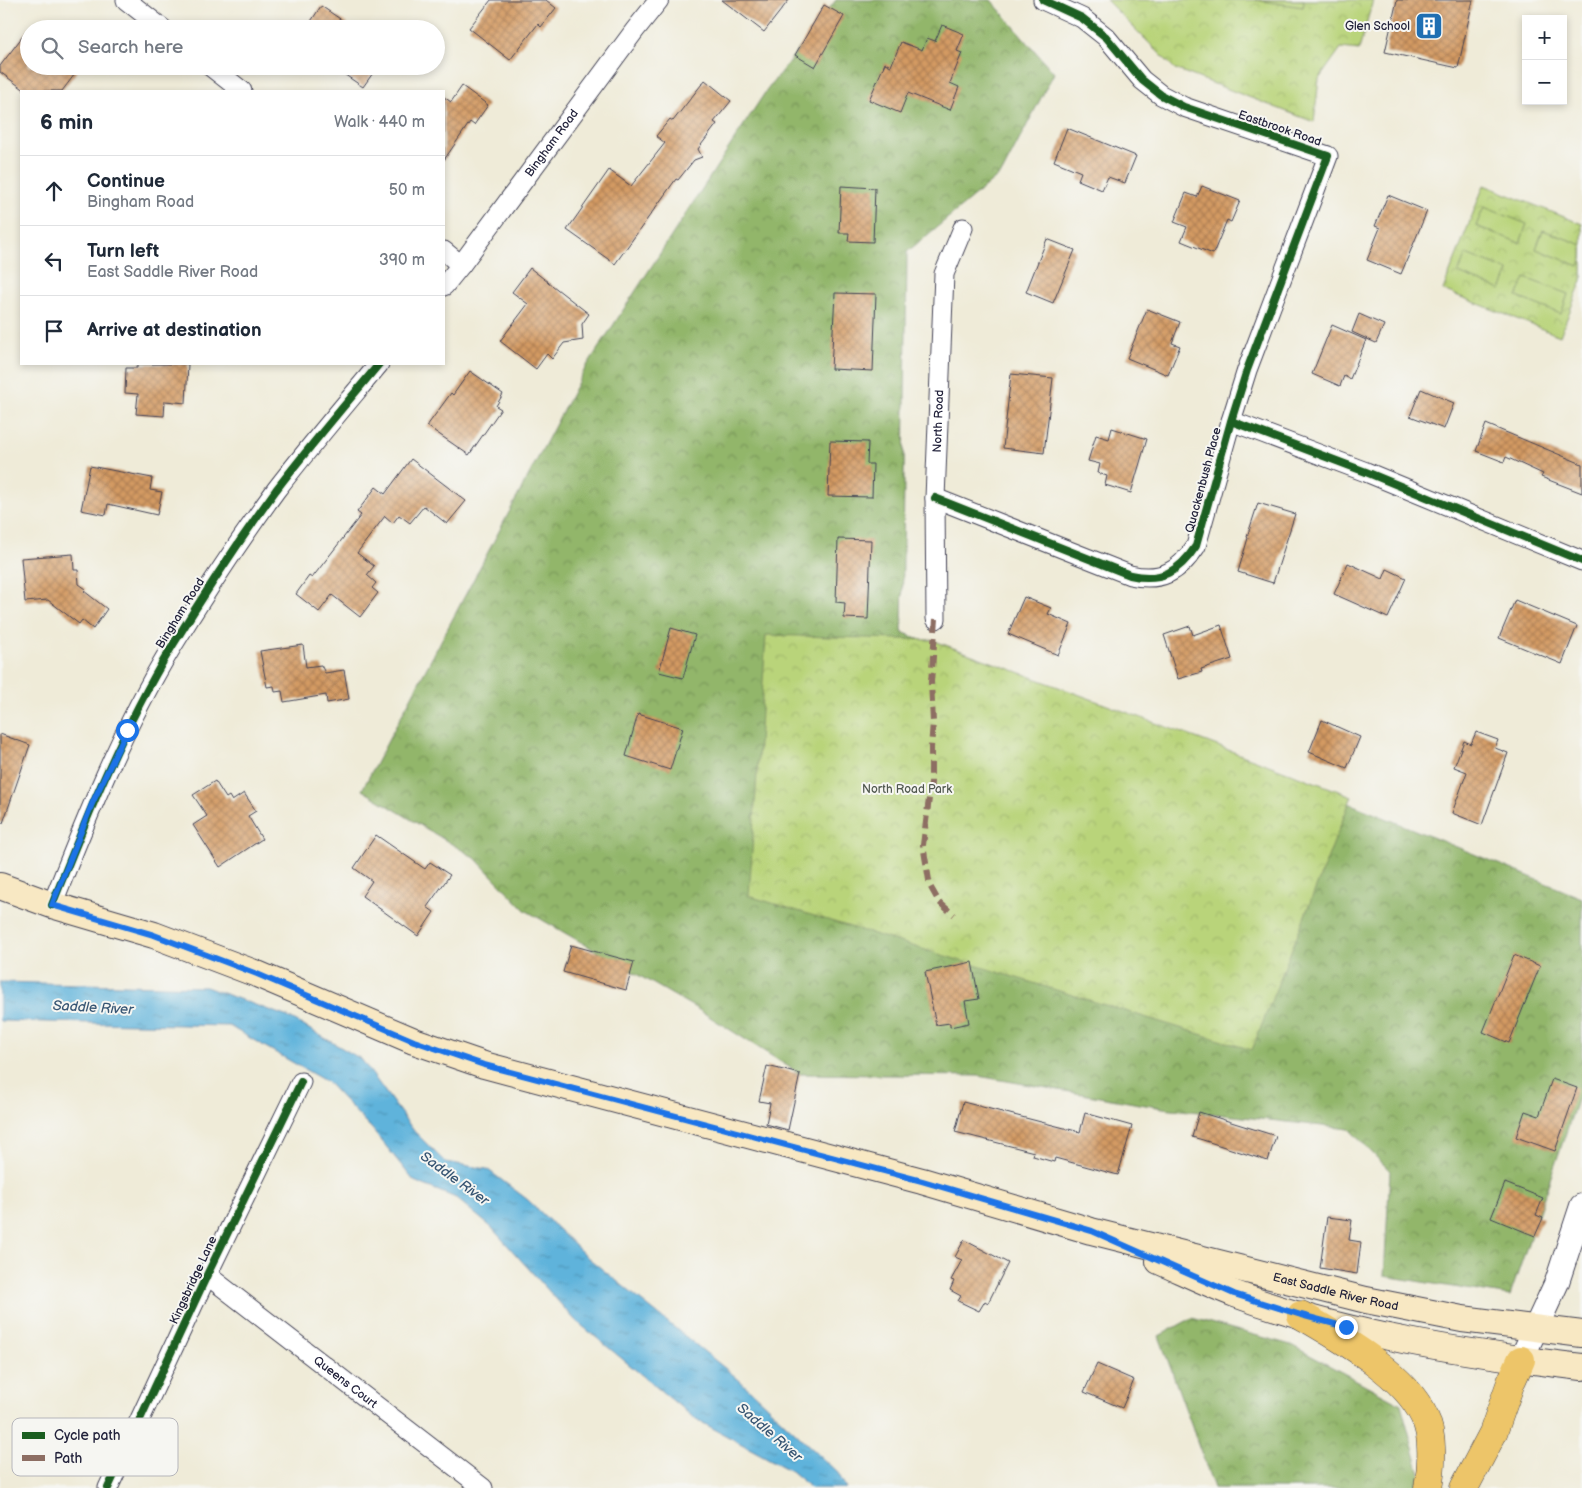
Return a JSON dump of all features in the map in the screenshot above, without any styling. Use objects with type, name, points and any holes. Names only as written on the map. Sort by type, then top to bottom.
[{"type":"highway","points":[[1301,1315],[1347,1342],[1375,1362],[1391,1375],[1417,1404],[1425,1418],[1429,1437],[1431,1458],[1428,1488]]},
{"type":"highway","points":[[1464,1488],[1493,1433],[1521,1360]]},
{"type":"main road","name":"East Saddle River Road","points":[[0,886],[52,905],[154,935],[257,974],[414,1041],[484,1065],[922,1181],[1092,1231],[1366,1300],[1462,1319],[1582,1334]]},
{"type":"main road","name":"East Saddle River Road","points":[[1092,1231],[1234,1294],[1301,1315],[1403,1340],[1521,1360],[1582,1367]]},
{"type":"street","points":[[126,0],[152,20]]},
{"type":"street","name":"Bingham Road","points":[[445,285],[658,0]]},
{"type":"street","name":"Eastbrook Road","points":[[1043,0],[1082,18],[1106,37],[1142,80],[1161,95],[1184,107],[1328,156],[1247,370],[1231,421]]},
{"type":"street","points":[[222,75],[241,90]]},
{"type":"street","name":"North Road","points":[[936,619],[935,498],[944,274],[963,228]]},
{"type":"street","points":[[445,252],[461,265]]},
{"type":"street","name":"Bingham Road","points":[[52,905],[92,804],[127,730],[171,649],[229,556],[277,489],[378,365]]},
{"type":"street","name":"Quackenbush Place","points":[[935,498],[1130,574],[1140,577],[1157,577],[1173,571],[1186,561],[1196,546],[1231,421],[1366,472],[1582,561]]},
{"type":"street","name":"Kingsbridge Lane","points":[[141,1418],[207,1275],[301,1082]]},
{"type":"street","points":[[1521,1360],[1557,1282],[1582,1206]]},
{"type":"street","name":"Queens Court","points":[[207,1275],[483,1488]]},
{"type":"street","name":"Kingsbridge Lane","points":[[108,1488],[114,1476]]},
{"type":"green space","points":[[836,0],[991,0],[1054,73],[1002,173],[907,252],[902,632],[1008,677],[1282,776],[1582,898],[1582,1086],[1510,1296],[1384,1276],[1390,1171],[1349,1129],[1163,1108],[978,1076],[800,1074],[699,1010],[525,910],[475,858],[362,790],[586,367],[764,94]]},
{"type":"green space","points":[[1106,0],[1373,0],[1359,50],[1341,48],[1319,79],[1314,122],[1175,69]]},
{"type":"green space","points":[[1255,0],[1304,0],[1303,7]]},
{"type":"green space","points":[[1484,185],[1582,224],[1582,280],[1560,336],[1443,290]]},
{"type":"green space","points":[[1484,207],[1527,224],[1520,243],[1476,226]]},
{"type":"green space","points":[[1543,230],[1582,245],[1582,258],[1579,266],[1536,249]]},
{"type":"green space","points":[[1466,254],[1509,271],[1501,290],[1458,273]]},
{"type":"green space","points":[[1525,278],[1568,294],[1561,314],[1517,297]]},
{"type":"green space","name":"North Road Park","points":[[766,635],[932,640],[1352,796],[1252,1050],[749,896]]},
{"type":"green space","points":[[1192,1318],[1291,1345],[1401,1404],[1424,1488],[1214,1488],[1159,1336]]},
{"type":"water","name":"Saddle River","points":[[0,982],[206,987],[288,1017],[361,1059],[414,1131],[445,1162],[487,1169],[528,1200],[587,1257],[737,1378],[838,1473],[846,1488],[811,1488],[791,1471],[694,1418],[575,1320],[491,1227],[456,1198],[414,1181],[373,1130],[327,1082],[229,1026],[0,1021]]},
{"type":"building","points":[[491,0],[546,0],[556,8],[541,27],[538,24],[510,60],[469,28]]},
{"type":"building","points":[[722,0],[789,0],[764,32]]},
{"type":"building","name":"Glen School","points":[[1397,0],[1473,0],[1458,68],[1385,52]]},
{"type":"building","points":[[824,5],[844,16],[815,67],[795,55]]},
{"type":"building","points":[[321,6],[342,20],[312,20]]},
{"type":"building","points":[[942,25],[964,34],[957,51],[962,53],[950,83],[959,87],[950,110],[908,93],[900,113],[869,100],[885,63],[891,66],[901,42],[922,50],[927,38],[935,41]]},
{"type":"building","points":[[20,40],[20,75],[74,75],[63,90],[25,90],[0,72],[0,66]]},
{"type":"building","points":[[345,75],[372,75],[363,87]]},
{"type":"building","points":[[705,80],[731,101],[714,122],[717,124],[698,149],[702,157],[694,160],[678,180],[676,179],[615,264],[567,230],[609,170],[631,186],[665,143],[656,136],[670,119],[673,121]]},
{"type":"building","points":[[462,86],[488,105],[474,125],[470,122],[445,159],[445,98],[451,102]]},
{"type":"building","points":[[1067,128],[1136,156],[1125,183],[1108,177],[1102,190],[1078,180],[1081,172],[1054,161]]},
{"type":"building","points":[[841,186],[875,188],[873,242],[848,241],[849,233],[839,233]]},
{"type":"building","points":[[1202,186],[1240,201],[1231,222],[1227,220],[1213,254],[1181,241],[1187,227],[1174,222],[1186,193],[1197,197]]},
{"type":"building","points":[[1388,195],[1427,211],[1401,274],[1367,260],[1380,228],[1375,226]]},
{"type":"building","points":[[1047,239],[1075,250],[1053,303],[1026,292]]},
{"type":"building","points":[[530,268],[589,314],[582,324],[583,340],[564,343],[552,359],[547,354],[536,369],[500,341],[528,304],[512,292]]},
{"type":"building","points":[[835,293],[876,294],[873,371],[831,369]]},
{"type":"building","points":[[1147,309],[1180,322],[1172,343],[1180,346],[1168,375],[1127,358]]},
{"type":"building","points":[[1359,314],[1384,325],[1376,343],[1352,332]]},
{"type":"building","points":[[1332,325],[1366,340],[1350,379],[1344,376],[1340,386],[1312,374]]},
{"type":"building","points":[[137,365],[188,365],[186,403],[165,401],[164,416],[136,414],[138,394],[125,393],[126,368],[137,368]]},
{"type":"building","points":[[470,371],[503,394],[496,406],[501,409],[469,455],[427,426]]},
{"type":"building","points":[[1011,374],[1053,378],[1044,453],[1003,448]]},
{"type":"building","points":[[1421,389],[1454,403],[1444,429],[1410,416]]},
{"type":"building","points":[[1486,424],[1582,464],[1582,493],[1541,477],[1543,474],[1506,457],[1504,462],[1476,451]]},
{"type":"building","points":[[1112,428],[1147,439],[1131,493],[1105,485],[1107,476],[1098,473],[1100,464],[1088,461],[1096,435],[1109,439]]},
{"type":"building","points":[[830,441],[868,442],[867,464],[873,464],[872,497],[828,496]]},
{"type":"building","points":[[411,459],[466,501],[447,524],[424,506],[410,523],[399,515],[393,523],[385,516],[357,553],[374,566],[367,575],[376,583],[372,588],[378,593],[360,617],[332,595],[319,612],[296,594],[309,576],[312,578],[361,515],[357,512],[376,487],[385,494]]},
{"type":"building","points":[[90,466],[152,478],[150,490],[162,492],[157,515],[108,504],[106,515],[81,510]]},
{"type":"building","points":[[1258,503],[1295,514],[1273,583],[1238,572]]},
{"type":"building","points":[[838,539],[871,540],[868,619],[844,618],[845,603],[836,602]]},
{"type":"building","points":[[73,554],[74,570],[78,570],[79,584],[86,589],[84,591],[107,609],[93,629],[82,620],[79,624],[48,600],[25,602],[21,558]]},
{"type":"building","points":[[1348,563],[1383,579],[1387,569],[1406,578],[1388,618],[1334,594]]},
{"type":"building","points":[[1024,597],[1051,608],[1048,614],[1071,624],[1058,655],[1008,634]]},
{"type":"building","points":[[1515,600],[1577,626],[1562,664],[1499,638]]},
{"type":"building","points":[[1221,625],[1232,659],[1201,669],[1202,672],[1178,679],[1164,635],[1190,626],[1193,635]]},
{"type":"building","points":[[671,628],[695,635],[683,678],[659,672]]},
{"type":"building","points":[[303,645],[306,667],[321,665],[325,673],[344,670],[349,699],[327,703],[326,695],[284,702],[282,691],[275,692],[274,686],[267,687],[260,651]]},
{"type":"building","points":[[638,714],[683,728],[670,770],[626,756]]},
{"type":"building","points":[[1322,720],[1360,737],[1347,768],[1309,752]]},
{"type":"building","points":[[1476,732],[1498,740],[1495,748],[1508,753],[1482,825],[1452,813],[1467,772],[1454,767],[1464,741],[1471,744]]},
{"type":"building","points":[[0,734],[30,745],[3,823],[0,822]]},
{"type":"building","points":[[215,781],[226,798],[229,796],[232,801],[244,793],[256,811],[248,816],[262,839],[220,867],[193,825],[207,816],[193,795]]},
{"type":"building","points":[[376,835],[425,869],[430,862],[450,875],[427,907],[434,912],[418,936],[362,896],[372,881],[354,868]]},
{"type":"building","points":[[571,945],[634,962],[626,990],[563,972]]},
{"type":"building","points":[[1514,955],[1540,966],[1509,1043],[1483,1032]]},
{"type":"building","points":[[972,962],[979,999],[965,1001],[969,1023],[950,1027],[950,1023],[936,1025],[925,972]]},
{"type":"building","points":[[767,1066],[800,1074],[788,1130],[766,1124],[770,1103],[759,1101]]},
{"type":"building","points":[[1552,1079],[1577,1088],[1555,1151],[1516,1137],[1525,1111],[1539,1116]]},
{"type":"building","points":[[963,1102],[1080,1132],[1085,1113],[1132,1126],[1118,1175],[1055,1158],[1054,1162],[1033,1156],[1034,1152],[955,1132]]},
{"type":"building","points":[[1199,1112],[1276,1136],[1268,1161],[1192,1137]]},
{"type":"building","points":[[1505,1183],[1543,1198],[1536,1215],[1543,1218],[1535,1236],[1491,1218]]},
{"type":"building","points":[[1327,1217],[1352,1220],[1349,1240],[1361,1242],[1357,1274],[1320,1268]]},
{"type":"building","points":[[964,1240],[1008,1263],[988,1303],[985,1301],[979,1311],[958,1301],[961,1296],[950,1290],[954,1281],[951,1280],[962,1260],[955,1257]]},
{"type":"building","points":[[1097,1364],[1134,1380],[1122,1408],[1084,1392]]},
{"type":"marked path","points":[[936,619],[931,682],[933,722],[931,783],[923,845],[930,886],[939,902],[954,915]]},
{"type":"cycle path","points":[[935,498],[1130,575],[1141,577],[1160,576],[1168,573],[1183,562],[1196,546],[1247,370],[1328,156],[1184,107],[1161,95],[1142,80],[1106,37],[1082,18],[1043,0]]},
{"type":"cycle path","points":[[52,905],[92,806],[121,742],[171,648],[222,568],[276,490],[378,365]]},
{"type":"cycle path","points":[[1231,421],[1366,472],[1582,561]]},
{"type":"cycle path","points":[[141,1418],[207,1275],[301,1082]]},
{"type":"cycle path","points":[[108,1488],[114,1476]]},
{"type":"place","name":"Glen School","points":[[1429,26]]},
{"type":"route","points":[[127,730],[92,804],[52,905],[154,935],[257,974],[414,1041],[484,1065],[922,1181],[1092,1231],[1234,1294],[1346,1327]]}]
